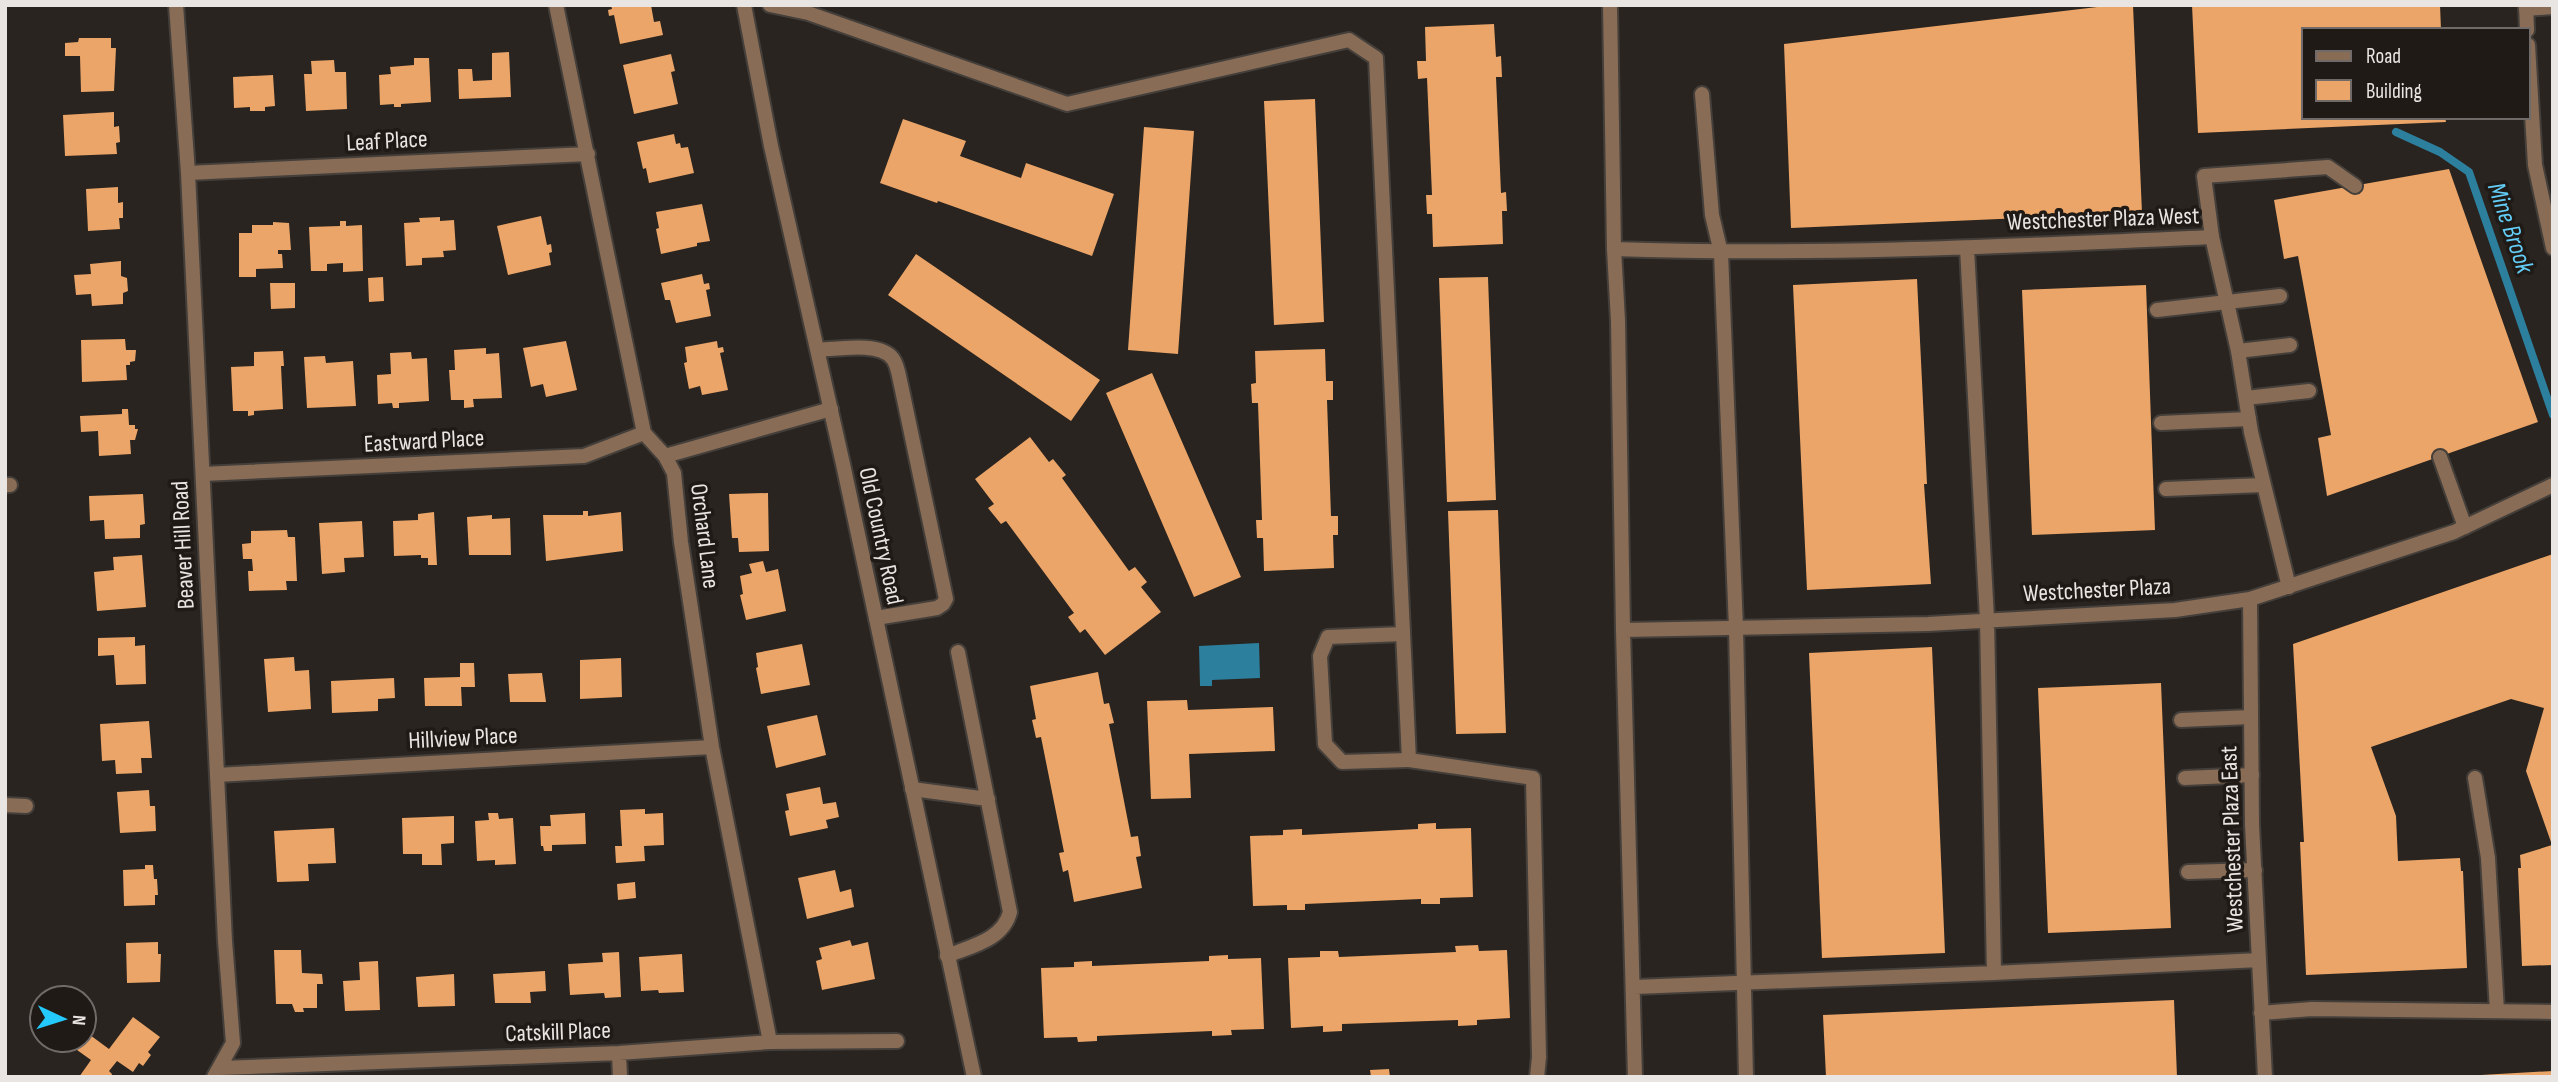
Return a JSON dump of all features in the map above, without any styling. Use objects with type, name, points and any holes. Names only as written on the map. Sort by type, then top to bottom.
[{"type":"street","name":"Beaver Hill Road","points":[[176,5],[188,173],[225,941],[233,1044],[217,1073]]},
{"type":"street","points":[[556,5],[644,433]]},
{"type":"street","name":"Old Country Road","points":[[744,5],[771,146],[831,409],[974,1077]]},
{"type":"street","points":[[769,5],[808,13],[1067,104],[1349,40],[1376,58],[1409,760]]},
{"type":"street","points":[[1610,5],[1635,1077]]},
{"type":"street","points":[[2527,28],[2526,7],[2553,7]]},
{"type":"street","points":[[2530,79],[2535,165],[2553,248]]},
{"type":"street","points":[[1702,94],[1712,215],[1721,253],[1736,628],[1746,1077]]},
{"type":"street","name":"Leaf Place","points":[[188,173],[588,155]]},
{"type":"street","points":[[2212,237],[2204,176],[2328,167],[2355,186]]},
{"type":"street","name":"Westchester Plaza West","points":[[1614,249],[1721,253],[1967,248],[2212,237],[2228,302],[2263,485],[2289,587]]},
{"type":"street","points":[[1967,248],[1987,619],[1994,973]]},
{"type":"street","points":[[2157,310],[2280,296]]},
{"type":"street","points":[[2238,351],[2290,345]]},
{"type":"street","points":[[818,350],[872,348],[886,352],[895,362],[901,386],[946,599],[937,608],[876,618]]},
{"type":"street","points":[[2246,398],[2309,391]]},
{"type":"street","points":[[665,456],[831,409]]},
{"type":"street","points":[[2161,423],[2249,419]]},
{"type":"street","name":"Orchard Lane","points":[[644,433],[665,456],[674,473],[681,542],[712,747],[770,1042]]},
{"type":"street","name":"Eastward Place","points":[[202,474],[584,456],[644,433]]},
{"type":"street","points":[[2440,457],[2465,527]]},
{"type":"street","points":[[2166,489],[2263,485]]},
{"type":"street","name":"Westchester Plaza","points":[[1623,630],[1928,624],[2175,610],[2250,599],[2465,527],[2553,485]]},
{"type":"street","name":"Westchester Plaza East","points":[[2250,599],[2252,775],[2265,1077]]},
{"type":"street","points":[[1403,634],[1328,637],[1320,656],[1325,744],[1342,762],[1409,760],[1533,778],[1539,1057],[1537,1077]]},
{"type":"street","points":[[947,956],[997,934],[1005,927],[1010,912],[958,652]]},
{"type":"street","points":[[2181,720],[2252,717]]},
{"type":"street","name":"Hillview Place","points":[[217,775],[712,747]]},
{"type":"street","points":[[2185,779],[2252,775]]},
{"type":"street","points":[[2475,778],[2488,858],[2497,1012]]},
{"type":"street","points":[[912,789],[988,799]]},
{"type":"street","points":[[5,805],[26,806]]},
{"type":"street","points":[[2188,872],[2255,870]]},
{"type":"street","points":[[1634,987],[2259,960]]},
{"type":"street","points":[[2261,1013],[2312,1009],[2553,1012]]},
{"type":"street","name":"Catskill Place","points":[[217,1073],[619,1053],[770,1042],[897,1041]]},
{"type":"street","points":[[619,1053],[620,1077]]},
{"type":"water","points":[[1259,643],[1260,678],[1212,680],[1212,686],[1200,686],[1199,646]]},
{"type":"building","points":[[611,5],[651,5],[654,22],[660,21],[663,35],[620,44],[614,15],[609,16]]},
{"type":"building","points":[[2114,5],[2133,5],[2142,213],[1791,228],[1784,44]]},
{"type":"building","points":[[2192,5],[2440,5],[2441,28],[2302,28],[2302,119],[2445,119],[2446,122],[2198,133]]},
{"type":"building","points":[[1494,24],[1496,57],[1501,56],[1502,77],[1496,77],[1501,193],[1506,192],[1507,211],[1502,211],[1503,244],[1433,247],[1432,214],[1427,214],[1426,195],[1432,195],[1427,78],[1418,79],[1417,61],[1426,61],[1425,27]]},
{"type":"building","points":[[79,38],[111,38],[111,48],[116,48],[114,91],[81,92],[80,56],[65,56],[65,43],[78,42]]},
{"type":"building","points":[[509,52],[511,97],[459,99],[458,69],[472,69],[473,81],[492,80],[492,53]]},
{"type":"building","points":[[671,54],[675,71],[671,72],[678,104],[634,114],[623,65]]},
{"type":"building","points":[[414,58],[429,58],[431,102],[401,104],[401,107],[394,107],[394,104],[380,105],[379,75],[391,74],[390,67],[414,65]]},
{"type":"building","points":[[334,60],[335,72],[346,72],[347,109],[306,111],[304,74],[312,74],[311,61]]},
{"type":"building","points":[[273,75],[275,106],[265,107],[265,111],[250,111],[250,107],[234,108],[233,77]]},
{"type":"building","points":[[1315,99],[1324,322],[1274,325],[1264,101]]},
{"type":"building","points":[[114,112],[114,127],[119,126],[120,142],[116,143],[117,154],[65,156],[63,115]]},
{"type":"building","points":[[903,119],[966,141],[960,156],[1021,178],[1026,163],[1114,194],[1092,256],[880,183]]},
{"type":"building","points":[[1144,127],[1194,131],[1178,354],[1128,350]]},
{"type":"building","points":[[674,134],[676,144],[680,143],[681,148],[688,147],[694,173],[649,183],[637,142]]},
{"type":"building","points":[[2449,169],[2538,422],[2327,496],[2318,438],[2331,435],[2298,256],[2284,259],[2274,200]]},
{"type":"building","points":[[118,187],[118,203],[123,202],[123,218],[119,218],[120,229],[88,231],[86,189]]},
{"type":"building","points":[[702,204],[710,241],[661,254],[656,212]]},
{"type":"building","points":[[541,216],[547,245],[551,244],[551,265],[508,275],[497,226]]},
{"type":"building","points":[[440,217],[440,221],[454,220],[456,250],[443,251],[444,257],[422,258],[422,265],[406,266],[404,223],[420,222],[419,218]]},
{"type":"building","points":[[340,221],[346,221],[346,226],[362,225],[363,271],[343,272],[343,263],[327,264],[327,271],[311,271],[309,227],[340,226]]},
{"type":"building","points":[[273,222],[289,223],[291,250],[278,250],[278,254],[282,254],[283,268],[256,269],[256,277],[239,277],[239,233],[252,233],[252,225],[273,225]]},
{"type":"building","points":[[916,254],[1100,380],[1071,421],[888,295]]},
{"type":"building","points":[[121,261],[121,276],[127,278],[128,291],[123,293],[123,304],[92,306],[91,294],[76,295],[74,275],[91,274],[90,264]]},
{"type":"building","points":[[702,274],[704,284],[709,283],[710,289],[706,290],[711,316],[676,323],[670,300],[665,300],[661,283]]},
{"type":"building","points":[[383,277],[384,301],[369,302],[368,278]]},
{"type":"building","points":[[1488,277],[1496,500],[1447,502],[1439,278]]},
{"type":"building","points":[[1917,279],[1927,484],[1924,484],[1931,584],[1807,590],[1793,285]]},
{"type":"building","points":[[270,283],[295,283],[295,308],[271,309]]},
{"type":"building","points":[[2146,285],[2155,530],[2032,535],[2022,290]]},
{"type":"building","points":[[125,339],[126,350],[136,350],[135,361],[126,365],[127,380],[82,382],[81,340]]},
{"type":"building","points":[[566,341],[577,390],[546,397],[543,384],[531,387],[523,348]]},
{"type":"building","points":[[717,341],[718,348],[723,347],[724,352],[720,353],[728,390],[702,395],[700,386],[689,389],[684,363],[687,362],[685,347]]},
{"type":"building","points":[[486,348],[486,354],[499,353],[502,398],[473,399],[474,407],[464,408],[464,400],[451,400],[449,370],[455,370],[454,350]]},
{"type":"building","points":[[1325,349],[1326,381],[1333,381],[1333,400],[1327,400],[1331,516],[1338,516],[1338,535],[1333,535],[1334,568],[1264,571],[1263,538],[1257,538],[1256,520],[1262,520],[1258,403],[1252,403],[1251,384],[1256,383],[1255,351]]},
{"type":"building","points":[[283,351],[283,409],[254,411],[254,415],[248,416],[248,411],[233,411],[231,367],[254,366],[254,352]]},
{"type":"building","points":[[411,352],[412,359],[427,358],[429,401],[399,403],[399,408],[393,408],[392,403],[378,404],[377,375],[391,374],[390,353]]},
{"type":"building","points":[[325,356],[326,363],[353,361],[356,406],[307,408],[304,357]]},
{"type":"building","points":[[1152,373],[1241,577],[1194,597],[1106,393]]},
{"type":"building","points":[[122,409],[128,409],[129,425],[135,425],[135,429],[138,429],[135,440],[130,440],[131,454],[99,456],[98,431],[81,432],[80,416],[122,414]]},
{"type":"building","points":[[1030,437],[1049,462],[1053,459],[1066,475],[1062,478],[1129,571],[1135,567],[1147,582],[1141,587],[1161,612],[1105,655],[1085,629],[1080,633],[1068,617],[1074,613],[1006,521],[1001,524],[988,508],[994,504],[975,479]]},
{"type":"building","points":[[768,493],[769,551],[739,552],[738,538],[732,538],[729,494]]},
{"type":"building","points":[[143,494],[145,524],[140,525],[140,538],[105,539],[104,520],[90,521],[89,496]]},
{"type":"building","points":[[1498,510],[1506,733],[1456,734],[1448,511]]},
{"type":"building","points":[[583,511],[588,511],[588,516],[621,512],[623,551],[546,561],[543,515],[583,515]]},
{"type":"building","points":[[434,512],[437,565],[428,565],[428,558],[421,558],[421,555],[394,556],[393,521],[418,520],[418,514]]},
{"type":"building","points":[[492,515],[492,519],[510,518],[511,555],[469,555],[467,517]]},
{"type":"building","points":[[362,521],[364,557],[344,558],[345,572],[322,574],[319,523]]},
{"type":"building","points":[[287,530],[288,537],[295,537],[297,581],[286,581],[287,590],[249,591],[248,571],[253,571],[252,559],[243,559],[242,544],[251,543],[251,531]]},
{"type":"building","points":[[2553,554],[2553,965],[2522,966],[2518,868],[2521,868],[2520,855],[2552,845],[2526,771],[2544,708],[2511,699],[2371,747],[2396,816],[2398,861],[2460,858],[2463,871],[2467,968],[2306,975],[2300,842],[2304,842],[2293,644]]},
{"type":"building","points":[[142,555],[146,607],[97,611],[94,572],[114,570],[113,557]]},
{"type":"building","points":[[763,561],[766,572],[778,569],[786,611],[746,620],[740,595],[743,594],[740,576],[752,573],[749,564]]},
{"type":"building","points":[[135,637],[135,646],[145,645],[146,684],[116,685],[114,655],[98,656],[98,638]]},
{"type":"building","points":[[802,644],[810,685],[761,694],[756,653]]},
{"type":"building","points":[[1932,647],[1945,953],[1822,958],[1809,653]]},
{"type":"building","points":[[294,657],[295,671],[309,670],[311,709],[268,712],[264,659]]},
{"type":"building","points":[[621,658],[622,697],[580,699],[580,660]]},
{"type":"building","points":[[460,663],[474,663],[475,687],[461,687],[462,706],[425,706],[424,678],[460,677]]},
{"type":"building","points":[[1098,672],[1104,704],[1109,703],[1114,723],[1109,724],[1131,837],[1138,836],[1141,856],[1136,857],[1142,888],[1074,902],[1068,870],[1063,872],[1059,853],[1064,852],[1041,737],[1036,738],[1032,720],[1036,719],[1030,686]]},
{"type":"building","points":[[542,673],[546,702],[510,702],[508,674]]},
{"type":"building","points":[[394,678],[395,698],[378,699],[378,711],[332,713],[331,681]]},
{"type":"building","points":[[2161,683],[2171,928],[2048,933],[2038,688]]},
{"type":"building","points":[[1187,700],[1188,710],[1273,707],[1275,751],[1189,754],[1191,798],[1151,799],[1147,701]]},
{"type":"building","points":[[817,715],[826,755],[776,768],[767,726]]},
{"type":"building","points":[[149,721],[152,758],[141,758],[142,773],[116,774],[115,760],[102,761],[100,724]]},
{"type":"building","points":[[820,787],[823,804],[836,802],[839,817],[826,820],[828,828],[790,836],[785,811],[789,810],[786,794]]},
{"type":"building","points":[[149,790],[150,806],[155,806],[156,831],[120,833],[117,792]]},
{"type":"building","points":[[645,809],[645,814],[663,813],[664,845],[644,846],[645,861],[616,863],[615,846],[622,846],[620,810]]},
{"type":"building","points":[[488,813],[498,813],[499,819],[513,818],[516,864],[495,865],[495,860],[477,861],[475,821],[489,820]]},
{"type":"building","points":[[585,813],[586,844],[552,845],[552,851],[544,851],[541,846],[540,826],[551,826],[550,815]]},
{"type":"building","points":[[454,816],[454,843],[441,844],[442,865],[422,865],[422,854],[403,854],[402,818]]},
{"type":"building","points":[[1436,823],[1436,829],[1471,828],[1473,897],[1440,898],[1440,904],[1421,904],[1421,899],[1305,904],[1305,910],[1287,910],[1287,905],[1253,906],[1250,836],[1283,835],[1283,830],[1302,829],[1302,835],[1418,829],[1418,824]]},
{"type":"building","points":[[334,828],[336,863],[308,864],[309,881],[277,882],[274,831]]},
{"type":"building","points":[[145,865],[153,865],[154,879],[157,879],[158,895],[155,895],[155,905],[124,906],[123,870],[145,869]]},
{"type":"building","points":[[835,870],[840,892],[851,889],[854,907],[807,919],[798,878]]},
{"type":"building","points":[[635,882],[636,898],[618,900],[617,884]]},
{"type":"building","points":[[850,940],[852,946],[868,942],[875,979],[822,990],[816,961],[822,959],[819,948]]},
{"type":"building","points":[[158,942],[158,954],[161,954],[160,982],[127,983],[126,943]]},
{"type":"building","points":[[1478,945],[1479,951],[1507,950],[1510,1018],[1477,1020],[1477,1025],[1458,1026],[1458,1020],[1342,1024],[1342,1031],[1323,1032],[1323,1026],[1291,1028],[1288,958],[1320,957],[1320,951],[1338,951],[1339,957],[1456,952],[1455,946]]},
{"type":"building","points":[[274,950],[301,950],[302,973],[322,974],[323,984],[317,984],[317,1008],[303,1008],[304,1012],[295,1012],[292,1004],[276,1004]]},
{"type":"building","points":[[619,952],[621,997],[605,998],[604,993],[570,995],[568,964],[603,962],[602,953]]},
{"type":"building","points":[[682,954],[684,992],[641,991],[639,957]]},
{"type":"building","points":[[1228,955],[1228,959],[1261,958],[1264,1029],[1231,1030],[1232,1035],[1212,1036],[1212,1031],[1097,1036],[1097,1041],[1078,1042],[1077,1037],[1044,1038],[1041,968],[1074,967],[1074,962],[1092,961],[1092,966],[1209,961],[1209,956]]},
{"type":"building","points":[[378,961],[380,1010],[345,1011],[343,981],[360,980],[359,962]]},
{"type":"building","points":[[545,971],[546,991],[530,992],[531,1003],[495,1003],[493,974]]},
{"type":"building","points":[[454,974],[455,1006],[418,1007],[416,977]]},
{"type":"building","points":[[2174,1000],[2177,1077],[1826,1077],[1823,1015]]},
{"type":"building","points":[[133,1017],[160,1037],[148,1052],[151,1055],[143,1066],[139,1063],[133,1072],[117,1061],[109,1071],[111,1077],[79,1077],[91,1060],[83,1054],[98,1054],[98,1041],[109,1049]]},
{"type":"building","points":[[1389,1069],[1390,1077],[1371,1077],[1370,1070]]},
{"type":"building","points":[[2553,1071],[2553,1077],[2481,1077],[2481,1075]]},
{"type":"waterway","name":"Mine Brook","points":[[2396,132],[2440,152],[2469,172],[2553,415]]}]
